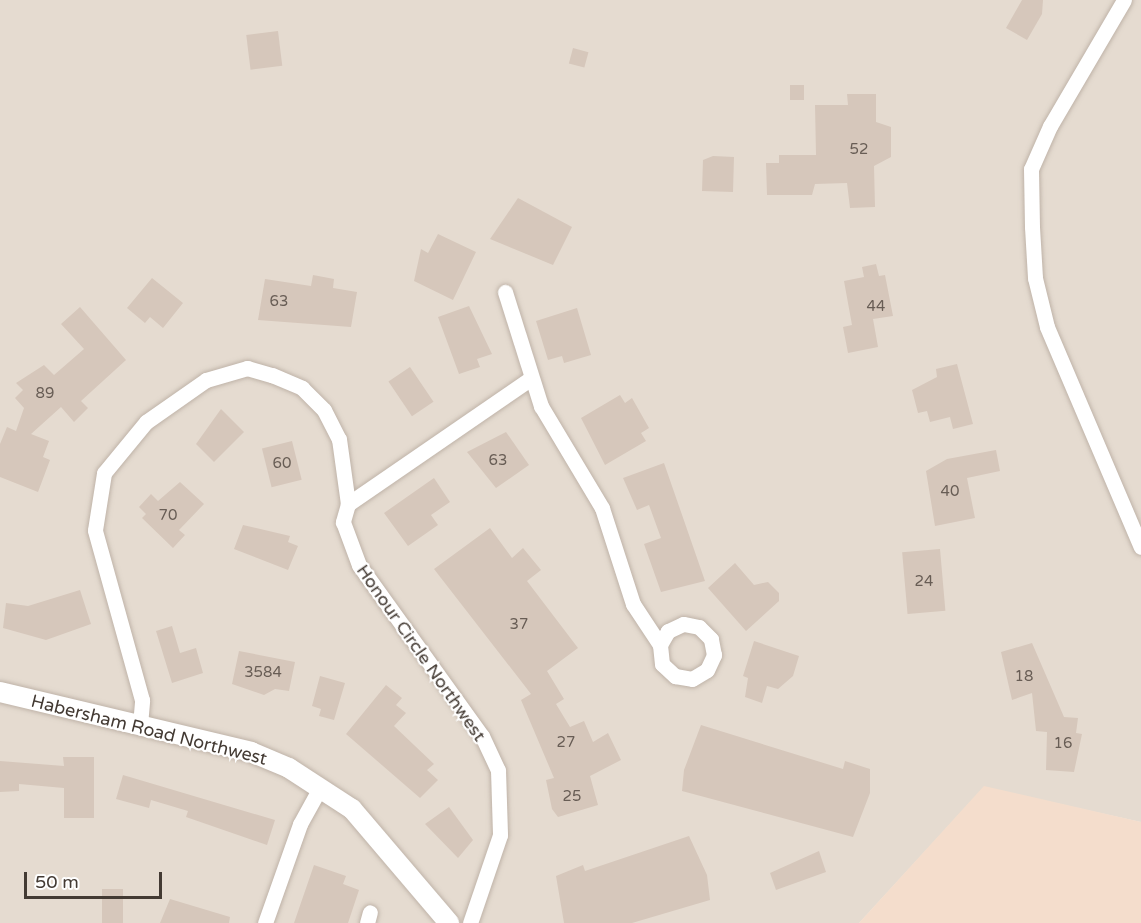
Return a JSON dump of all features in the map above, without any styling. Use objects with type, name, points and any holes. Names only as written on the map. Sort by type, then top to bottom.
[{"type":"street","points":[[1124,0],[1050,126],[1031,169],[1032,227],[1035,278],[1047,327],[1141,547]]},
{"type":"street","points":[[505,292],[541,406],[602,508],[633,604],[660,645]]},
{"type":"street","name":"Honour Circle Northwest","points":[[140,724],[142,700],[95,530],[96,498],[116,454],[176,398],[206,380],[247,368],[302,388],[324,410],[339,439],[348,504],[343,522],[359,565],[482,736],[498,770],[500,835],[470,923]]},
{"type":"street","points":[[348,504],[531,378]]},
{"type":"street","name":"Habersham Road Northwest","points":[[0,692],[251,752],[321,786],[378,834],[449,923]]},
{"type":"street","points":[[265,923],[300,824],[321,786]]},
{"type":"shaded area","points":[[0,0],[1141,0],[1141,822],[984,787],[859,923],[0,923]]},
{"type":"shaded area","points":[[984,786],[1141,822],[1141,923],[859,923]]},
{"type":"building","points":[[1022,0],[1043,0],[1042,14],[1027,40],[1006,28]]},
{"type":"building","points":[[278,31],[282,66],[251,70],[246,35]]},
{"type":"building","points":[[573,48],[588,52],[584,68],[569,63]]},
{"type":"building","points":[[790,85],[804,85],[804,100],[790,100]]},
{"type":"building","points":[[847,94],[876,94],[876,122],[891,127],[891,157],[874,166],[875,207],[850,208],[847,183],[815,184],[812,195],[767,195],[766,163],[779,163],[779,155],[816,155],[815,105],[848,105]]},
{"type":"building","points":[[713,156],[734,157],[733,192],[702,191],[703,160]]},
{"type":"building","points":[[518,198],[572,227],[553,265],[490,239]]},
{"type":"building","points":[[438,234],[476,252],[453,300],[414,281],[421,249],[428,253]]},
{"type":"building","points":[[876,264],[879,276],[885,275],[893,316],[873,319],[878,347],[848,353],[843,327],[852,325],[844,281],[864,277],[862,267]]},
{"type":"building","points":[[313,275],[334,279],[333,288],[357,292],[351,327],[258,320],[265,279],[311,286]]},
{"type":"building","points":[[152,278],[183,303],[163,328],[150,317],[145,323],[127,308]]},
{"type":"building","points":[[469,306],[492,354],[477,359],[480,367],[459,374],[438,317]]},
{"type":"building","points":[[80,307],[126,360],[81,401],[88,408],[74,422],[61,407],[31,434],[49,441],[43,457],[50,460],[38,492],[0,477],[0,444],[7,427],[16,431],[24,408],[15,398],[23,390],[16,383],[44,365],[54,375],[84,349],[61,324]]},
{"type":"building","points":[[577,308],[591,355],[564,363],[562,356],[548,360],[536,321]]},
{"type":"building","points":[[957,364],[973,424],[953,429],[950,417],[930,422],[927,411],[918,413],[912,390],[937,377],[936,369]]},
{"type":"building","points":[[410,367],[433,402],[412,416],[388,382]]},
{"type":"building","points":[[620,395],[625,403],[632,398],[649,428],[641,433],[646,441],[605,465],[581,418]]},
{"type":"building","points":[[221,409],[244,432],[214,462],[196,444]]},
{"type":"building","points":[[506,432],[529,465],[496,488],[467,452]]},
{"type":"building","points":[[292,441],[302,480],[272,487],[262,448]]},
{"type":"building","points":[[996,450],[1000,471],[967,478],[975,518],[935,526],[926,471],[947,459]]},
{"type":"building","points":[[664,463],[705,581],[661,592],[644,544],[661,538],[649,505],[637,510],[623,478]]},
{"type":"building","points":[[434,478],[450,502],[431,515],[438,525],[408,546],[384,513]]},
{"type":"building","points":[[180,482],[204,504],[179,530],[185,535],[173,548],[142,518],[146,514],[139,507],[151,494],[158,501]]},
{"type":"building","points":[[243,525],[290,536],[288,542],[298,546],[288,570],[234,549]]},
{"type":"building","points":[[490,528],[512,558],[523,548],[541,570],[527,581],[578,648],[547,671],[564,699],[556,704],[570,727],[584,721],[593,742],[608,733],[621,760],[590,776],[598,805],[558,817],[552,809],[546,780],[554,778],[521,700],[531,694],[434,569]]},
{"type":"building","points":[[940,549],[945,611],[908,614],[902,552]]},
{"type":"building","points":[[735,563],[754,585],[768,582],[779,593],[779,601],[746,631],[708,588]]},
{"type":"building","points":[[80,590],[91,624],[46,640],[3,628],[6,603],[28,606]]},
{"type":"building","points":[[172,626],[180,653],[196,648],[203,673],[172,683],[156,631]]},
{"type":"building","points":[[754,641],[799,656],[793,676],[778,689],[767,686],[762,703],[745,697],[748,678],[743,676]]},
{"type":"building","points":[[1032,643],[1064,717],[1078,718],[1076,733],[1082,734],[1074,772],[1046,770],[1047,732],[1036,731],[1032,693],[1012,700],[1001,652]]},
{"type":"building","points":[[239,651],[295,662],[289,691],[275,689],[264,695],[232,684]]},
{"type":"building","points":[[320,676],[345,683],[334,720],[319,716],[321,709],[312,706]]},
{"type":"building","points":[[386,685],[402,698],[396,705],[406,713],[394,726],[434,764],[427,770],[438,780],[420,798],[346,734]]},
{"type":"building","points":[[701,725],[843,769],[845,761],[870,769],[870,793],[853,837],[682,791],[684,770]]},
{"type":"building","points":[[63,757],[94,757],[94,818],[64,818],[64,788],[19,784],[19,791],[0,792],[0,761],[64,766]]},
{"type":"building","points":[[123,775],[275,820],[267,845],[186,817],[188,811],[151,800],[149,808],[116,799]]},
{"type":"building","points":[[449,807],[473,840],[458,858],[425,824]]},
{"type":"building","points":[[689,836],[707,875],[710,900],[632,923],[564,923],[556,876],[583,865],[585,871]]},
{"type":"building","points":[[819,851],[826,872],[776,890],[770,873]]},
{"type":"building","points":[[314,865],[346,876],[343,884],[359,890],[348,923],[294,923]]},
{"type":"building","points":[[102,889],[123,889],[123,923],[102,923]]},
{"type":"building","points":[[170,899],[230,917],[229,923],[160,923]]}]
